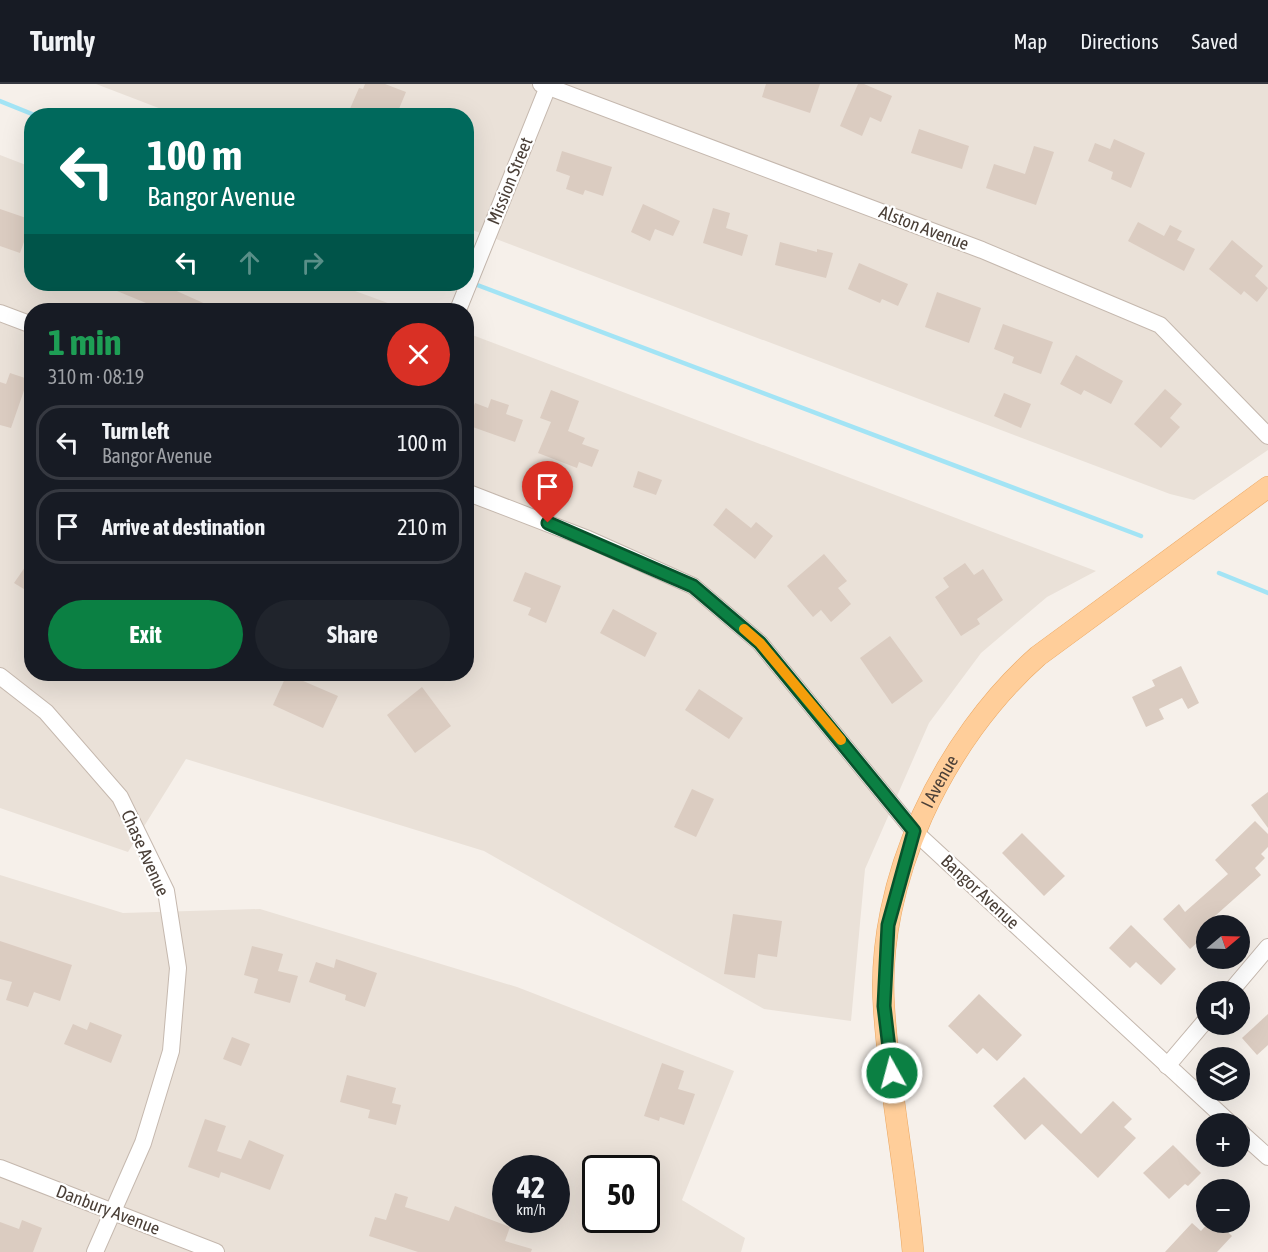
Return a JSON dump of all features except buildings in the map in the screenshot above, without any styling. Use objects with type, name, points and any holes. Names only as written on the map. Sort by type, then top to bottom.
[{"type":"main road","name":"I Avenue","points":[[914,1252],[884,1006],[888,925],[914,831],[952,759],[1008,683],[1056,643],[1268,487]]},
{"type":"street","name":"Mission Street","points":[[474,269],[546,85]]},
{"type":"street","name":"Alston Avenue","points":[[546,85],[982,250],[1160,325],[1268,436]]},
{"type":"street","points":[[0,313],[24,322]]},
{"type":"street","name":"Bangor Avenue","points":[[474,495],[588,539],[693,586],[760,643],[914,831],[1219,1113]]},
{"type":"street","name":"Chase Avenue","points":[[0,676],[46,712],[120,797],[166,891],[178,968],[171,1051],[143,1143],[95,1252]]},
{"type":"street","points":[[1239,981],[1268,947]]},
{"type":"street","points":[[1167,1066],[1196,1032]]},
{"type":"street","points":[[1250,1141],[1268,1157]]},
{"type":"street","name":"Danbury Avenue","points":[[0,1168],[216,1252]]},
{"type":"shaded area","points":[[96,84],[1268,84],[1268,450],[1194,500],[1170,494],[474,231],[474,108],[159,108]]},
{"type":"shaded area","points":[[0,155],[24,164],[24,291],[355,291],[388,303],[24,303],[24,681],[474,681],[474,336],[1096,571],[1047,597],[981,653],[929,723],[865,869],[851,1021],[764,1009],[484,851],[186,759],[128,852],[0,808]]},
{"type":"shaded area","points":[[0,875],[123,913],[260,909],[517,987],[734,1071],[682,1200],[745,1238],[741,1252],[0,1252]]},
{"type":"waterway","points":[[0,101],[24,111]]},
{"type":"waterway","points":[[474,284],[1141,536]]},
{"type":"waterway","points":[[1219,573],[1268,593]]},
{"type":"slow traffic","points":[[744,629],[760,643],[841,740]]},
{"type":"route","points":[[548,523],[693,586],[760,643],[823,716],[914,831],[888,925],[884,1006],[892,1073]]}]
